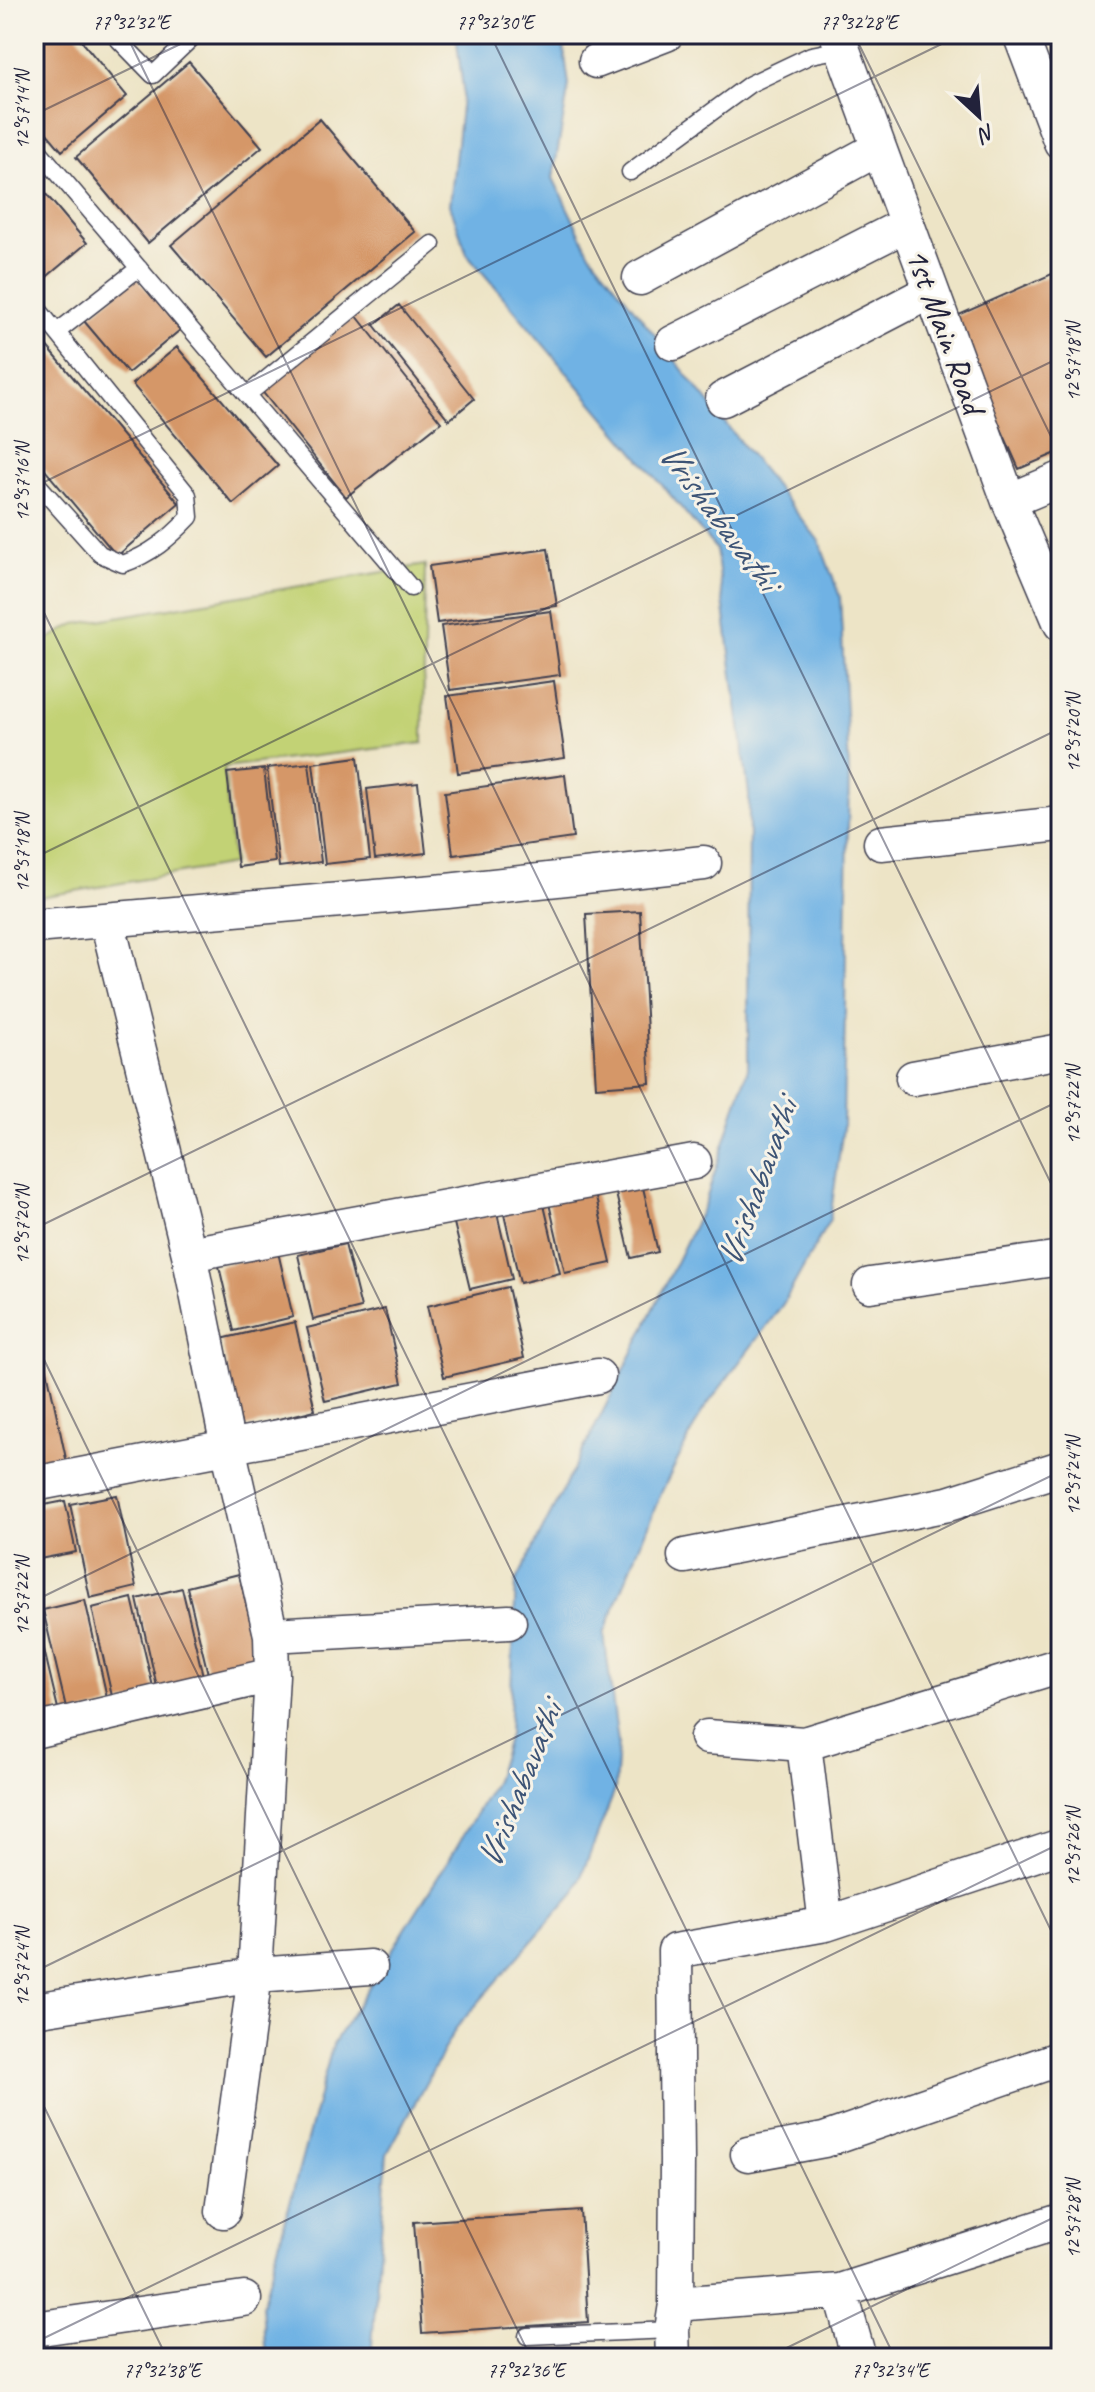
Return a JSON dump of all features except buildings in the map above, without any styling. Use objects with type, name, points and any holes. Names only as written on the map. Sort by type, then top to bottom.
[{"type":"street","points":[[596,61],[666,34]]},
{"type":"street","points":[[1020,34],[1050,79],[1061,142]]},
{"type":"street","name":"1st Main Road","points":[[840,42],[1009,501],[1061,624]]},
{"type":"street","points":[[640,278],[879,148]]},
{"type":"street","points":[[673,343],[907,224]]},
{"type":"street","points":[[723,399],[931,291]]},
{"type":"street","points":[[1009,501],[1061,479]]},
{"type":"street","points":[[881,843],[1061,824]]},
{"type":"street","points":[[34,926],[447,891],[704,863]]},
{"type":"street","points":[[107,920],[189,1254],[228,1447],[271,1635],[272,1675],[255,1975],[223,2211]]},
{"type":"street","points":[[913,1078],[1061,1051]]},
{"type":"street","points":[[189,1254],[694,1162]]},
{"type":"street","points":[[870,1285],[1061,1258]]},
{"type":"street","points":[[34,1484],[598,1376]]},
{"type":"street","points":[[685,1556],[948,1504],[1061,1468]]},
{"type":"street","points":[[271,1635],[509,1622]]},
{"type":"street","points":[[707,1737],[804,1744],[1061,1665]]},
{"type":"street","points":[[34,1731],[272,1675]]},
{"type":"street","points":[[804,1744],[826,1924]]},
{"type":"street","points":[[1061,1846],[826,1924],[675,1951],[677,2159],[673,2331],[840,2291],[1061,2221]]},
{"type":"street","points":[[34,2010],[255,1975],[370,1967]]},
{"type":"street","points":[[748,2154],[824,2140],[1061,2058]]},
{"type":"street","points":[[840,2291],[859,2358]]},
{"type":"street","points":[[34,2329],[244,2299]]},
{"type":"lane","points":[[113,34],[153,75],[196,34]]},
{"type":"lane","points":[[630,172],[750,84],[840,42]]},
{"type":"lane","points":[[34,145],[411,588]]},
{"type":"lane","points":[[247,395],[432,244]]},
{"type":"lane","points":[[57,332],[139,268]]},
{"type":"lane","points":[[34,304],[188,495],[190,517],[168,541],[142,557],[123,564],[100,554],[34,480]]},
{"type":"lane","points":[[527,2336],[673,2331]]},
{"type":"green space","points":[[425,565],[423,743],[224,767],[233,864],[34,898],[34,647],[75,624]]},
{"type":"water","name":"Vrishabavathi","points":[[456,34],[562,34],[569,85],[553,178],[589,252],[819,541],[840,597],[849,771],[843,1128],[830,1219],[783,1304],[702,1412],[661,1493],[604,1634],[618,1743],[615,1790],[575,1892],[456,2028],[387,2154],[371,2358],[266,2358],[262,2306],[333,2044],[495,1781],[509,1735],[516,1582],[705,1203],[748,1068],[749,794],[716,549],[467,254],[450,205],[463,89]]}]
